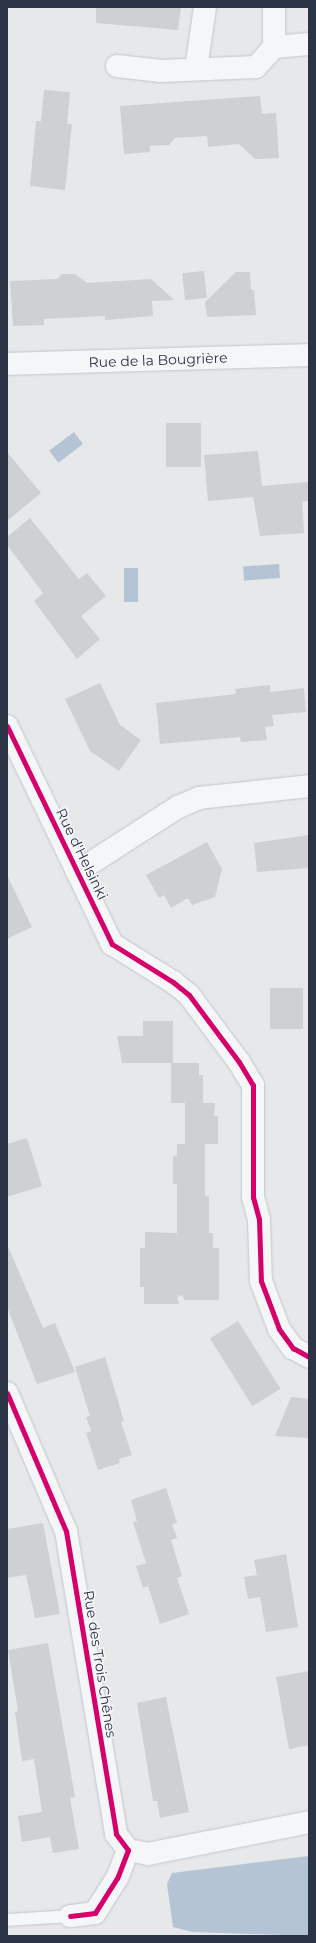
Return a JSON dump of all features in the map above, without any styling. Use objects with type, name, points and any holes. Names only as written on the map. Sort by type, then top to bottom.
[{"type":"street","points":[[196,69],[204,7]]},
{"type":"street","points":[[274,7],[274,47]]},
{"type":"street","points":[[117,66],[162,71],[256,66],[274,47],[309,44]]},
{"type":"street","name":"Rue de la Bougrière","points":[[7,364],[309,355]]},
{"type":"street","name":"Rue d'Helsinki","points":[[7,726],[112,944],[157,971],[189,995],[239,1062],[253,1085],[253,1197],[260,1219],[261,1281],[279,1329],[293,1348],[309,1358]]},
{"type":"street","points":[[77,872],[178,807],[199,798],[309,786]]},
{"type":"street","name":"Rue des Trois Chênes","points":[[7,1393],[13,1423],[66,1530],[116,1834],[128,1850]]},
{"type":"street","points":[[70,1916],[95,1913],[117,1878],[128,1850],[148,1854],[309,1822]]},
{"type":"lane","points":[[7,1920],[70,1916]]},
{"type":"water","points":[[74,432],[83,444],[58,463],[49,451]]},
{"type":"water","points":[[279,564],[280,578],[244,580],[243,567]]},
{"type":"water","points":[[124,568],[138,568],[138,602],[124,602]]},
{"type":"water","points":[[309,1856],[309,1936],[192,1932],[173,1927],[167,1884],[172,1873]]},
{"type":"building","points":[[96,7],[181,7],[178,30],[96,23]]},
{"type":"building","points":[[44,90],[70,92],[67,124],[72,124],[65,190],[30,186],[36,121],[41,121]]},
{"type":"building","points":[[260,96],[262,114],[276,113],[279,158],[255,159],[239,144],[208,147],[207,136],[175,138],[169,145],[150,146],[150,152],[124,154],[120,106]]},
{"type":"building","points":[[204,271],[207,298],[185,300],[182,273]]},
{"type":"building","points":[[236,272],[250,272],[251,290],[254,290],[256,315],[207,317],[205,302]]},
{"type":"building","points":[[62,274],[75,274],[87,283],[151,279],[174,300],[152,301],[153,316],[105,320],[105,316],[44,319],[44,325],[13,326],[10,281],[57,279]]},
{"type":"building","points":[[166,423],[201,423],[201,467],[166,467]]},
{"type":"building","points":[[258,451],[262,486],[309,482],[309,501],[302,502],[304,533],[260,536],[253,497],[208,501],[204,455]]},
{"type":"building","points":[[7,452],[41,493],[7,521]]},
{"type":"building","points":[[30,518],[79,579],[87,573],[106,596],[81,616],[100,639],[77,659],[34,601],[43,593],[7,545],[7,537]]},
{"type":"building","points":[[100,683],[120,725],[141,740],[119,771],[90,751],[65,699]]},
{"type":"building","points":[[270,685],[270,692],[304,688],[306,712],[272,715],[274,726],[265,727],[267,740],[241,742],[240,737],[160,744],[156,703],[236,694],[235,689]]},
{"type":"building","points":[[309,835],[309,868],[257,872],[254,843]]},
{"type":"building","points":[[207,842],[222,869],[215,897],[192,905],[188,898],[171,908],[164,895],[159,898],[146,875]]},
{"type":"building","points":[[7,875],[32,927],[7,939]]},
{"type":"building","points":[[270,988],[303,988],[303,1029],[270,1029]]},
{"type":"building","points":[[143,1021],[173,1021],[173,1063],[199,1063],[199,1075],[203,1075],[203,1103],[171,1103],[171,1063],[122,1063],[117,1036],[143,1036]]},
{"type":"building","points":[[185,1103],[215,1103],[214,1116],[218,1116],[218,1144],[205,1144],[205,1196],[209,1196],[209,1233],[213,1233],[213,1248],[219,1248],[219,1300],[185,1300],[182,1295],[177,1297],[179,1304],[144,1304],[144,1287],[140,1287],[140,1248],[145,1248],[145,1232],[177,1233],[177,1184],[173,1184],[173,1156],[177,1156],[177,1144],[185,1144]]},
{"type":"building","points":[[27,1138],[42,1186],[7,1197],[7,1144]]},
{"type":"building","points":[[7,1244],[43,1328],[55,1323],[75,1372],[37,1384],[7,1307]]},
{"type":"building","points":[[238,1321],[280,1389],[252,1406],[210,1338]]},
{"type":"building","points":[[105,1357],[124,1421],[121,1422],[132,1455],[119,1459],[120,1463],[98,1470],[86,1433],[91,1431],[86,1417],[90,1416],[75,1367]]},
{"type":"building","points":[[291,1397],[309,1399],[309,1438],[275,1436]]},
{"type":"building","points":[[166,1488],[177,1523],[172,1524],[177,1538],[171,1540],[182,1576],[177,1578],[189,1614],[160,1624],[148,1586],[143,1588],[136,1566],[146,1563],[133,1522],[137,1521],[131,1500]]},
{"type":"building","points":[[43,1523],[60,1614],[35,1618],[26,1575],[7,1578],[7,1529]]},
{"type":"building","points":[[286,1554],[298,1627],[266,1632],[260,1597],[248,1599],[244,1577],[257,1575],[254,1560]]},
{"type":"building","points":[[48,1643],[75,1797],[70,1798],[79,1849],[53,1853],[50,1837],[22,1842],[18,1816],[42,1812],[34,1759],[22,1761],[15,1712],[18,1711],[8,1650]]},
{"type":"building","points":[[309,1671],[309,1745],[289,1749],[276,1677]]},
{"type":"building","points":[[166,1697],[189,1812],[160,1818],[157,1801],[153,1801],[137,1703]]},
{"type":"cycle path","points":[[7,726],[112,944],[173,982],[189,995],[239,1062],[253,1085],[253,1197],[259,1219],[261,1281],[279,1329],[293,1348],[309,1357]]},
{"type":"cycle path","points":[[7,1393],[66,1531],[116,1834],[128,1850],[117,1878],[95,1913],[70,1916]]}]
